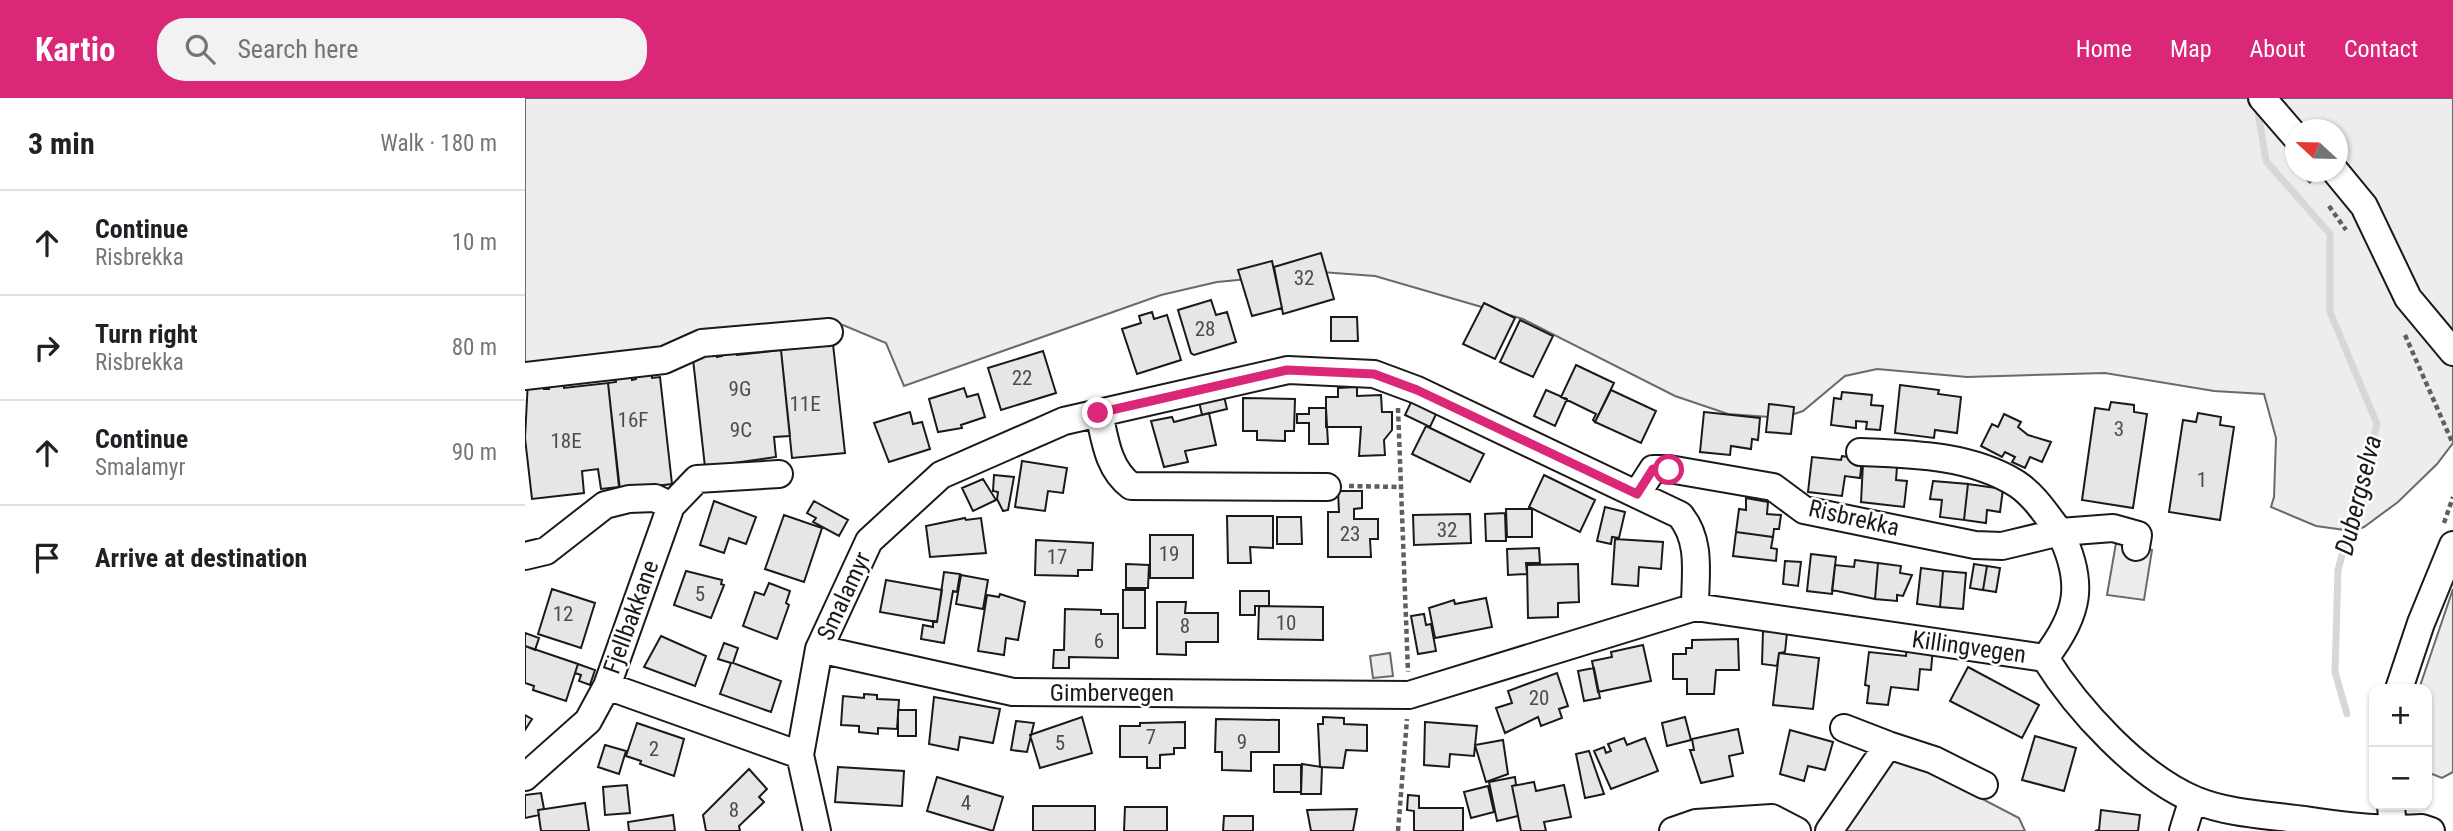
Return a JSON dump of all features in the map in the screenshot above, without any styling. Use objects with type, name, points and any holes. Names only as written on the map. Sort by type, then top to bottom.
[{"type":"street","points":[[2262,98],[2285,124]]},
{"type":"street","points":[[2344,182],[2364,206],[2408,298],[2453,352]]},
{"type":"street","points":[[525,376],[655,362],[702,343],[829,332]]},
{"type":"street","name":"Smalamyr","points":[[817,831],[800,755],[819,649],[869,541],[941,475],[1064,421],[1287,370],[1374,374],[1397,382]]},
{"type":"street","points":[[1397,382],[1679,515],[1691,528],[1695,545],[1695,607]]},
{"type":"street","points":[[1098,413],[1110,458],[1119,477],[1131,486],[1327,487]]},
{"type":"street","points":[[1860,452],[1905,454],[1974,464],[2017,485],[2038,503],[2060,532],[2072,556],[2077,588],[2064,634],[2045,658]]},
{"type":"street","name":"Risbrekka","points":[[1637,494],[1653,469],[1669,470],[1773,487],[1804,510],[1975,545],[2002,547],[2060,532],[2113,528],[2138,535],[2136,547]]},
{"type":"street","name":"Fjellbakkane","points":[[779,474],[697,480],[671,506],[607,686],[800,755]]},
{"type":"street","points":[[525,556],[546,551],[605,505],[629,499],[655,498],[671,506]]},
{"type":"street","points":[[2401,684],[2421,623],[2453,545]]},
{"type":"street","name":"Killingvegen","points":[[1409,695],[1695,607],[2045,658],[2059,681],[2108,739],[2193,799],[2218,808],[2340,826],[2392,822],[2431,831]]},
{"type":"street","name":"Gimbervegen","points":[[819,649],[1013,692],[1409,695]]},
{"type":"street","points":[[525,777],[588,721],[607,686]]},
{"type":"street","points":[[1844,728],[1934,760],[1984,785]]},
{"type":"street","points":[[1829,831],[1888,745]]},
{"type":"street","points":[[2183,831],[2193,799]]},
{"type":"street","points":[[1673,831],[1696,823],[1772,818],[1797,831]]},
{"type":"path","points":[[1397,382],[1409,695],[1398,831]]},
{"type":"path","points":[[1327,487],[1401,487]]},
{"type":"shaded area","points":[[525,98],[2453,98],[2453,443],[2437,464],[2398,502],[2364,527],[2352,531],[2316,526],[2271,507],[2274,497],[2276,438],[2264,394],[2214,391],[2105,373],[1967,377],[1877,369],[1845,376],[1803,411],[1782,418],[1728,414],[1675,396],[1523,319],[1375,276],[1321,272],[1217,282],[1161,295],[904,386],[886,343],[843,325],[525,373]]},
{"type":"shaded area","points":[[2116,543],[2152,550],[2144,600],[2107,595]]},
{"type":"shaded area","points":[[2453,589],[2453,772],[2442,778],[2432,774],[2432,684],[2421,684]]},
{"type":"shaded area","points":[[1390,653],[1393,676],[1373,678],[1370,656]]},
{"type":"shaded area","points":[[1892,752],[2019,818],[2025,831],[1839,831]]},
{"type":"building","points":[[1321,253],[1334,299],[1283,314],[1274,267]]},
{"type":"building","points":[[1272,261],[1282,308],[1252,316],[1238,270]]},
{"type":"building","points":[[1211,300],[1216,315],[1227,312],[1236,342],[1194,355],[1191,353],[1178,310]]},
{"type":"building","points":[[1484,303],[1515,318],[1495,359],[1463,344]]},
{"type":"building","points":[[1152,312],[1154,319],[1167,315],[1181,360],[1137,374],[1122,329],[1141,323],[1139,316]]},
{"type":"building","points":[[1331,317],[1357,317],[1358,341],[1331,341]]},
{"type":"building","points":[[1520,320],[1553,336],[1533,377],[1500,362]]},
{"type":"building","points":[[803,337],[805,347],[808,347],[807,337],[825,345],[833,344],[845,453],[792,458],[781,350],[788,349],[788,339]]},
{"type":"building","points":[[736,345],[737,355],[781,350],[790,436],[774,437],[776,457],[705,467],[693,359],[701,358],[700,348],[716,346],[717,357],[722,356],[721,346]]},
{"type":"building","points":[[1043,351],[1056,393],[1001,410],[988,368]]},
{"type":"building","points":[[1576,365],[1614,383],[1595,422],[1593,420],[1596,414],[1561,397]]},
{"type":"building","points":[[651,367],[652,378],[660,377],[672,484],[620,490],[608,383],[616,382],[615,371],[631,370],[632,380],[636,379],[635,369]]},
{"type":"building","points":[[563,376],[564,388],[608,383],[619,487],[601,489],[598,469],[582,471],[584,493],[532,499],[525,438],[528,380],[543,379],[544,389],[549,389],[547,378]]},
{"type":"building","points":[[1900,385],[1939,390],[1938,394],[1961,397],[1957,433],[1935,430],[1934,438],[1895,433]]},
{"type":"building","points":[[1357,387],[1357,396],[1381,395],[1382,412],[1392,412],[1392,430],[1384,440],[1385,455],[1359,456],[1361,427],[1326,427],[1326,397],[1338,397],[1338,388]]},
{"type":"building","points":[[964,388],[967,397],[978,394],[985,417],[961,425],[962,428],[938,432],[929,399]]},
{"type":"building","points":[[1546,390],[1567,399],[1555,426],[1534,416]]},
{"type":"building","points":[[1611,390],[1656,411],[1641,443],[1595,422]]},
{"type":"building","points":[[1223,392],[1227,409],[1202,415],[1198,397]]},
{"type":"building","points":[[1842,392],[1872,395],[1871,405],[1883,406],[1880,430],[1866,429],[1867,422],[1856,421],[1856,428],[1831,425],[1834,398],[1841,399]]},
{"type":"building","points":[[1243,398],[1295,399],[1294,431],[1285,431],[1285,441],[1257,440],[1257,431],[1243,431]]},
{"type":"building","points":[[1413,398],[1438,410],[1430,427],[1405,415]]},
{"type":"building","points":[[2111,402],[2134,405],[2134,412],[2147,414],[2133,508],[2082,500],[2095,408],[2109,410]]},
{"type":"building","points":[[1769,404],[1794,407],[1791,434],[1766,432]]},
{"type":"building","points":[[1309,408],[1326,408],[1328,444],[1309,444],[1309,423],[1297,423],[1297,414],[1309,414]]},
{"type":"building","points":[[910,412],[913,424],[922,422],[930,449],[889,462],[874,423]]},
{"type":"building","points":[[1704,412],[1760,418],[1758,440],[1752,439],[1751,449],[1731,446],[1730,455],[1700,452]]},
{"type":"building","points":[[1209,413],[1216,445],[1185,451],[1188,462],[1164,467],[1151,421],[1172,417],[1174,422]]},
{"type":"building","points":[[2198,413],[2221,417],[2220,425],[2234,427],[2220,520],[2169,512],[2183,420],[2196,422]]},
{"type":"building","points":[[2004,414],[2021,422],[2018,427],[2028,435],[2051,442],[2042,462],[2030,457],[2025,468],[2012,462],[2015,457],[2005,452],[2002,457],[1981,446],[1992,424],[1998,427]]},
{"type":"building","points":[[1426,426],[1484,454],[1470,482],[1412,454]]},
{"type":"building","points":[[1842,456],[1862,459],[1860,478],[1845,476],[1842,496],[1808,492],[1812,457],[1841,460]]},
{"type":"building","points":[[1022,461],[1067,468],[1063,493],[1048,491],[1045,511],[1015,507]]},
{"type":"building","points":[[1863,463],[1897,467],[1896,480],[1907,481],[1904,507],[1861,502]]},
{"type":"building","points":[[994,475],[1014,477],[1008,510],[1003,511],[997,499],[998,492],[993,491]]},
{"type":"building","points":[[1544,475],[1595,500],[1580,532],[1529,507]]},
{"type":"building","points":[[983,479],[996,500],[973,511],[962,488]]},
{"type":"building","points":[[1933,481],[1968,484],[1964,520],[1940,517],[1942,500],[1930,499]]},
{"type":"building","points":[[1968,484],[2003,489],[2000,512],[1987,510],[1986,523],[1964,520]]},
{"type":"building","points":[[1338,491],[1362,491],[1362,508],[1354,509],[1354,519],[1378,519],[1378,539],[1370,539],[1371,557],[1328,557],[1328,512],[1339,512]]},
{"type":"building","points":[[1746,498],[1768,502],[1767,514],[1781,515],[1779,529],[1774,529],[1773,537],[1736,532],[1739,509],[1746,510]]},
{"type":"building","points":[[714,501],[756,517],[746,544],[729,538],[724,553],[700,545]]},
{"type":"building","points":[[814,501],[848,520],[839,536],[813,522],[816,518],[807,513]]},
{"type":"building","points":[[1605,507],[1625,512],[1619,538],[1612,537],[1611,544],[1597,541]]},
{"type":"building","points":[[1506,509],[1532,509],[1532,537],[1507,537]]},
{"type":"building","points":[[1505,513],[1506,541],[1486,541],[1485,514]]},
{"type":"building","points":[[1470,514],[1471,543],[1414,545],[1413,515]]},
{"type":"building","points":[[784,515],[822,528],[804,582],[765,569]]},
{"type":"building","points":[[1227,516],[1273,516],[1273,548],[1250,547],[1251,563],[1228,563]]},
{"type":"building","points":[[1277,517],[1301,517],[1302,544],[1277,544]]},
{"type":"building","points":[[965,518],[981,518],[986,553],[930,557],[926,526]]},
{"type":"building","points":[[1736,532],[1773,537],[1771,548],[1777,549],[1776,561],[1733,556]]},
{"type":"building","points":[[1150,535],[1193,535],[1193,578],[1150,578]]},
{"type":"building","points":[[1615,539],[1663,542],[1661,569],[1639,567],[1638,586],[1612,584]]},
{"type":"building","points":[[1036,540],[1093,543],[1092,570],[1078,570],[1078,576],[1035,575]]},
{"type":"building","points":[[1539,548],[1540,563],[1526,563],[1527,574],[1508,575],[1507,549]]},
{"type":"building","points":[[1811,554],[1836,557],[1832,594],[1807,591]]},
{"type":"building","points":[[1855,560],[1878,563],[1875,599],[1832,590],[1835,565],[1854,567]]},
{"type":"building","points":[[1785,561],[1801,562],[1798,586],[1783,584]]},
{"type":"building","points":[[1878,563],[1901,566],[1900,573],[1912,575],[1903,596],[1897,595],[1897,601],[1875,599]]},
{"type":"building","points":[[1126,564],[1149,565],[1148,588],[1126,588]]},
{"type":"building","points":[[1578,564],[1579,602],[1558,603],[1558,617],[1528,618],[1527,565]]},
{"type":"building","points":[[1974,564],[1987,566],[1983,590],[1970,588]]},
{"type":"building","points":[[1987,566],[2000,568],[1996,592],[1983,590]]},
{"type":"building","points":[[1921,568],[1943,571],[1940,607],[1917,604]]},
{"type":"building","points":[[686,571],[722,580],[721,584],[724,585],[711,618],[674,605]]},
{"type":"building","points":[[1943,571],[1966,573],[1963,609],[1940,607]]},
{"type":"building","points":[[944,572],[960,574],[957,592],[953,591],[944,643],[921,639],[923,625],[933,627],[933,621],[937,622]]},
{"type":"building","points":[[961,575],[988,580],[983,609],[956,604]]},
{"type":"building","points":[[886,580],[942,590],[937,622],[880,612]]},
{"type":"building","points":[[769,583],[790,591],[786,603],[789,605],[777,639],[743,626],[755,592],[764,595]]},
{"type":"building","points":[[552,589],[595,603],[581,648],[538,634]]},
{"type":"building","points":[[1123,590],[1145,590],[1145,628],[1123,628]]},
{"type":"building","points":[[1240,591],[1269,591],[1269,606],[1255,606],[1255,615],[1240,615]]},
{"type":"building","points":[[1000,594],[1025,602],[1018,640],[1006,638],[1004,655],[978,651],[987,595],[999,597]]},
{"type":"building","points":[[1486,598],[1492,627],[1435,638],[1429,608],[1454,600],[1455,604]]},
{"type":"building","points":[[1157,602],[1186,602],[1185,613],[1218,613],[1218,642],[1186,642],[1186,655],[1157,654]]},
{"type":"building","points":[[1259,606],[1323,607],[1323,640],[1258,639]]},
{"type":"building","points":[[1065,609],[1101,610],[1101,614],[1118,614],[1118,658],[1069,657],[1069,668],[1053,668],[1054,650],[1064,650]]},
{"type":"building","points":[[1424,614],[1426,625],[1431,624],[1436,651],[1418,654],[1411,616]]},
{"type":"building","points":[[1763,631],[1787,633],[1785,652],[1779,653],[1777,666],[1762,664]]},
{"type":"building","points":[[525,633],[539,638],[535,650],[525,646]]},
{"type":"building","points":[[661,636],[706,656],[695,686],[644,667]]},
{"type":"building","points":[[1738,639],[1739,670],[1716,670],[1714,694],[1687,694],[1687,679],[1673,679],[1673,654],[1686,654],[1686,648],[1692,648],[1692,640]]},
{"type":"building","points":[[724,643],[738,648],[733,663],[781,681],[771,712],[720,694],[731,663],[718,659]]},
{"type":"building","points":[[1643,645],[1651,681],[1598,692],[1592,661],[1612,657],[1611,652]]},
{"type":"building","points":[[1907,645],[1933,648],[1931,670],[1920,669],[1918,690],[1891,687],[1888,705],[1867,703],[1869,686],[1865,685],[1869,652],[1906,656]]},
{"type":"building","points":[[525,646],[578,664],[566,701],[533,690],[534,686],[525,683]]},
{"type":"building","points":[[1779,653],[1819,658],[1813,709],[1773,705]]},
{"type":"building","points":[[578,664],[595,670],[590,685],[579,681],[581,675],[575,673]]},
{"type":"building","points":[[1968,667],[2039,705],[2022,738],[1950,701]]},
{"type":"building","points":[[1594,668],[1600,698],[1584,701],[1578,671]]},
{"type":"building","points":[[1557,673],[1568,706],[1559,709],[1562,718],[1541,726],[1538,717],[1505,733],[1496,708],[1512,703],[1508,691]]},
{"type":"building","points":[[864,694],[877,695],[877,699],[899,700],[897,729],[878,728],[878,734],[859,732],[859,726],[841,725],[843,696],[864,698]]},
{"type":"building","points":[[934,697],[1000,709],[993,743],[960,737],[958,750],[929,744]]},
{"type":"building","points":[[898,710],[916,710],[916,736],[898,736]]},
{"type":"building","points":[[525,715],[532,719],[525,730]]},
{"type":"building","points":[[1082,717],[1092,753],[1040,768],[1030,735]]},
{"type":"building","points":[[1323,717],[1344,718],[1344,724],[1367,725],[1367,751],[1346,750],[1343,768],[1320,767],[1318,724],[1323,724]]},
{"type":"building","points":[[1685,717],[1691,740],[1667,746],[1662,723]]},
{"type":"building","points":[[1216,719],[1279,720],[1279,752],[1251,752],[1251,771],[1222,770],[1222,752],[1215,752]]},
{"type":"building","points":[[1016,721],[1034,723],[1027,752],[1011,750]]},
{"type":"building","points":[[1185,722],[1185,748],[1174,748],[1174,754],[1160,755],[1160,768],[1147,768],[1147,757],[1120,757],[1120,726]]},
{"type":"building","points":[[1425,722],[1477,726],[1474,756],[1450,754],[1449,767],[1424,765]]},
{"type":"building","points":[[637,723],[684,739],[674,776],[626,756]]},
{"type":"building","points":[[1738,729],[1743,753],[1729,756],[1733,776],[1701,783],[1690,750],[1694,750],[1692,739]]},
{"type":"building","points":[[1790,730],[1833,742],[1825,770],[1808,766],[1804,781],[1780,774]]},
{"type":"building","points":[[2035,736],[2076,748],[2064,791],[2022,780]]},
{"type":"building","points":[[1624,738],[1627,745],[1645,738],[1658,771],[1611,789],[1594,751],[1604,747],[1606,753],[1611,751],[1608,744]]},
{"type":"building","points":[[1503,740],[1508,774],[1486,782],[1475,745]]},
{"type":"building","points":[[605,745],[626,751],[619,774],[598,767]]},
{"type":"building","points":[[1589,751],[1604,794],[1585,798],[1576,754]]},
{"type":"building","points":[[1302,764],[1322,767],[1321,794],[1301,794]]},
{"type":"building","points":[[1274,765],[1301,765],[1301,792],[1274,792]]},
{"type":"building","points":[[838,767],[904,771],[902,806],[835,802]]},
{"type":"building","points":[[749,769],[767,789],[759,797],[764,802],[739,826],[740,831],[706,831],[703,815]]},
{"type":"building","points":[[937,777],[1003,797],[993,831],[927,811]]},
{"type":"building","points":[[1515,777],[1516,785],[1512,786],[1518,816],[1497,821],[1489,782]]},
{"type":"building","points":[[1534,782],[1536,791],[1564,785],[1571,817],[1544,822],[1546,831],[1521,831],[1512,786]]},
{"type":"building","points":[[627,785],[630,813],[605,815],[603,787]]},
{"type":"building","points":[[1488,786],[1494,812],[1471,818],[1464,792]]},
{"type":"building","points":[[541,793],[544,809],[538,810],[539,815],[525,818],[525,795]]},
{"type":"building","points":[[1408,795],[1419,796],[1419,808],[1463,808],[1463,831],[1414,831],[1414,811],[1407,810]]},
{"type":"building","points":[[585,803],[589,831],[541,831],[538,810]]},
{"type":"building","points":[[1033,806],[1095,806],[1095,831],[1033,831]]},
{"type":"building","points":[[1125,807],[1167,807],[1167,831],[1124,831]]},
{"type":"building","points":[[1357,809],[1353,831],[1311,831],[1307,810]]},
{"type":"building","points":[[2101,810],[2140,815],[2138,831],[2095,831],[2099,830]]},
{"type":"building","points":[[673,815],[675,831],[629,831],[628,822]]},
{"type":"building","points":[[1224,816],[1253,816],[1253,831],[1223,831]]},
{"type":"waterway","name":"Dubergselva","points":[[2257,106],[2266,161],[2330,234],[2330,312],[2377,424],[2338,570],[2335,672],[2347,714]]},
{"type":"route","points":[[1098,413],[1287,370],[1374,374],[1417,390],[1637,494],[1653,469],[1669,470]]}]
